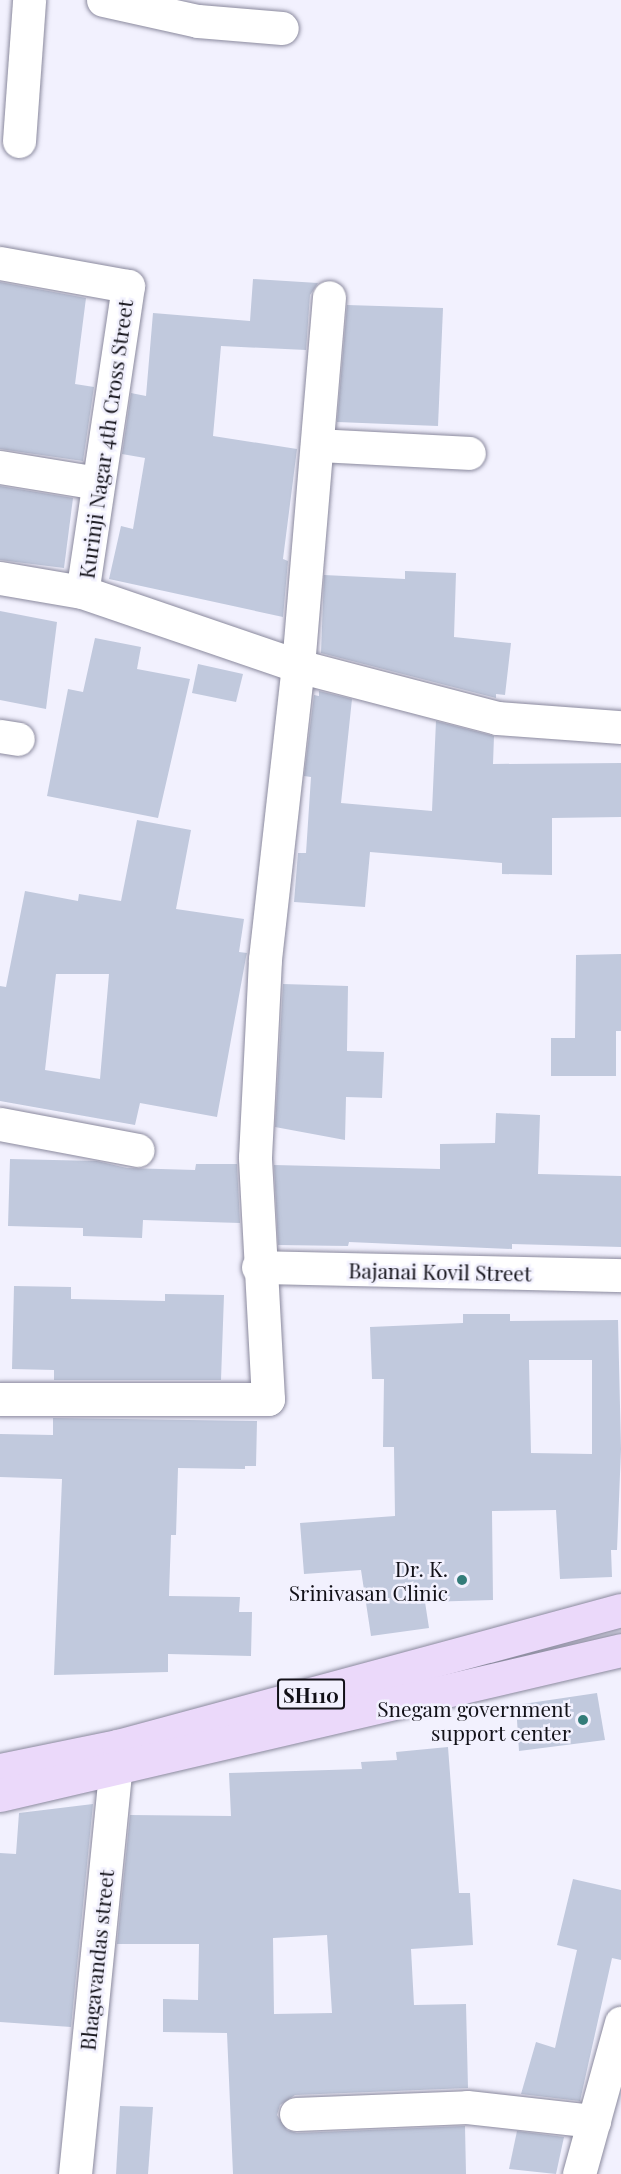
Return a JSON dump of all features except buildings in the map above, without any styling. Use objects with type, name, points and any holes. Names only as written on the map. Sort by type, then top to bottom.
[{"type":"main road","name":"SH110","points":[[0,1795],[117,1758],[621,1610]]},
{"type":"main road","name":"SH110","points":[[0,1770],[117,1758],[621,1650]]},
{"type":"street","points":[[20,141],[29,0]]},
{"type":"street","points":[[103,0],[198,21],[282,28]]},
{"type":"street","name":"Kurinji Nagar 4th Cross Street","points":[[0,263],[128,286],[82,592]]},
{"type":"street","points":[[0,1399],[268,1399],[258,1267],[255,1157],[265,959],[298,666],[329,297]]},
{"type":"street","points":[[317,445],[469,453]]},
{"type":"street","points":[[0,467],[98,483]]},
{"type":"street","points":[[0,578],[82,592],[298,666],[497,718],[621,727]]},
{"type":"street","points":[[0,1124],[138,1150]]},
{"type":"street","name":"Bajanai Kovil Street","points":[[258,1267],[621,1275]]},
{"type":"street","name":"Bhagavandas street","points":[[75,2174],[117,1758]]},
{"type":"street","points":[[579,2174],[594,2121],[616,2062],[621,2023]]},
{"type":"street","points":[[296,2114],[467,2107],[594,2121]]},
{"type":"place","name":"Dr. K. Srinivasan Clinic","points":[[462,1580]]},
{"type":"place","name":"Snegam government support center","points":[[583,1720]]}]
